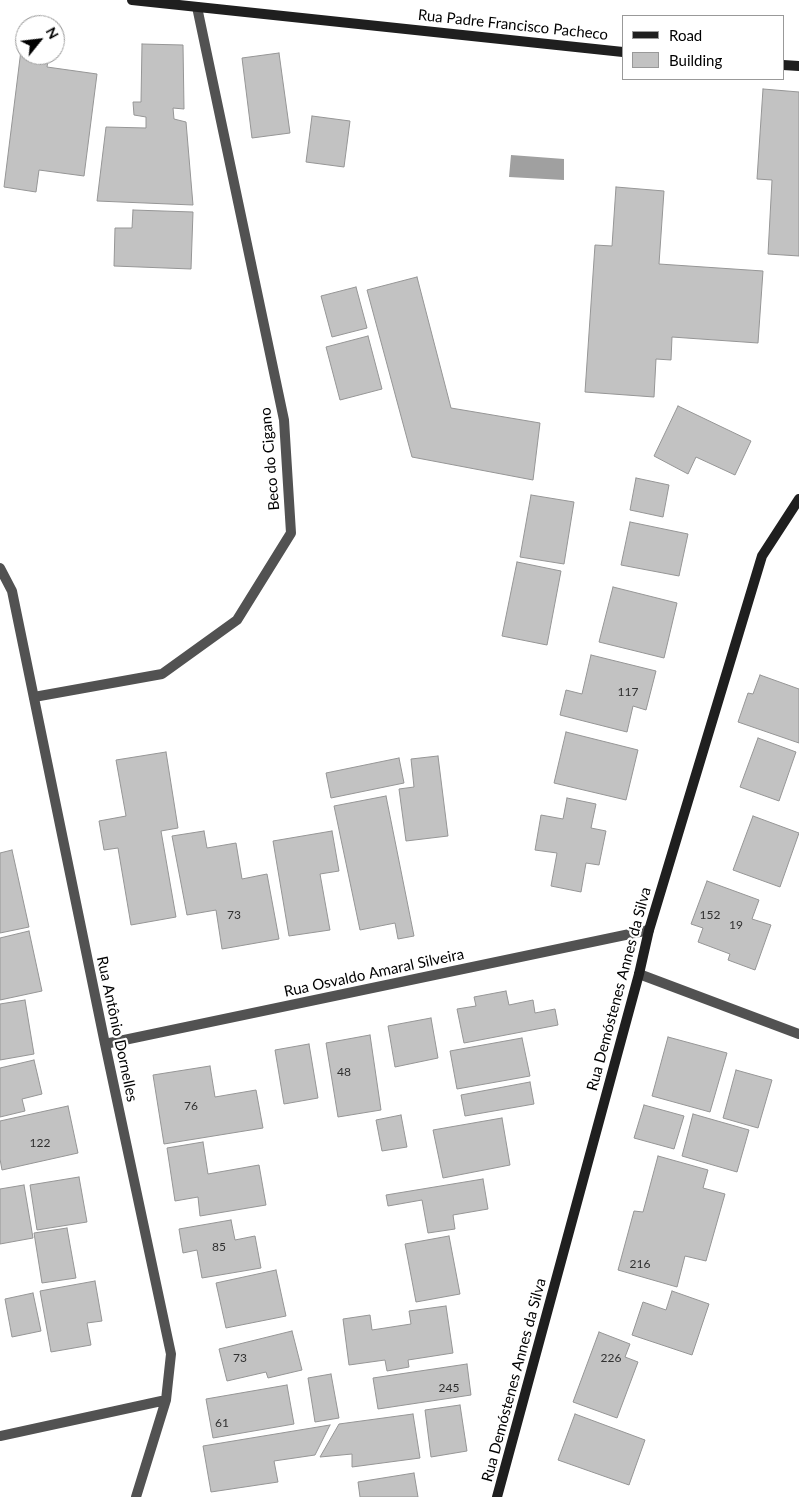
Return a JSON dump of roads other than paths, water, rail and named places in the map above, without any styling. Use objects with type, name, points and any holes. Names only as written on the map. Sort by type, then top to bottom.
[{"type":"street","name":"Rua Padre Francisco Pacheco","points":[[132,0],[622,52]]},
{"type":"street","name":"Beco do Cigano","points":[[34,697],[162,674],[237,620],[291,533],[284,420],[197,7]]},
{"type":"street","points":[[784,65],[799,66]]},
{"type":"street","name":"Rua Demóstenes Annes da Silva","points":[[498,1497],[639,974],[649,930],[762,556],[799,500]]},
{"type":"street","name":"Rua Antônio Dornelles","points":[[0,568],[12,591],[171,1354],[166,1400],[136,1497]]},
{"type":"street","name":"Rua Osvaldo Amaral Silveira","points":[[105,1044],[649,930]]},
{"type":"street","points":[[639,974],[799,1034]]},
{"type":"street","points":[[0,1436],[166,1400]]}]
